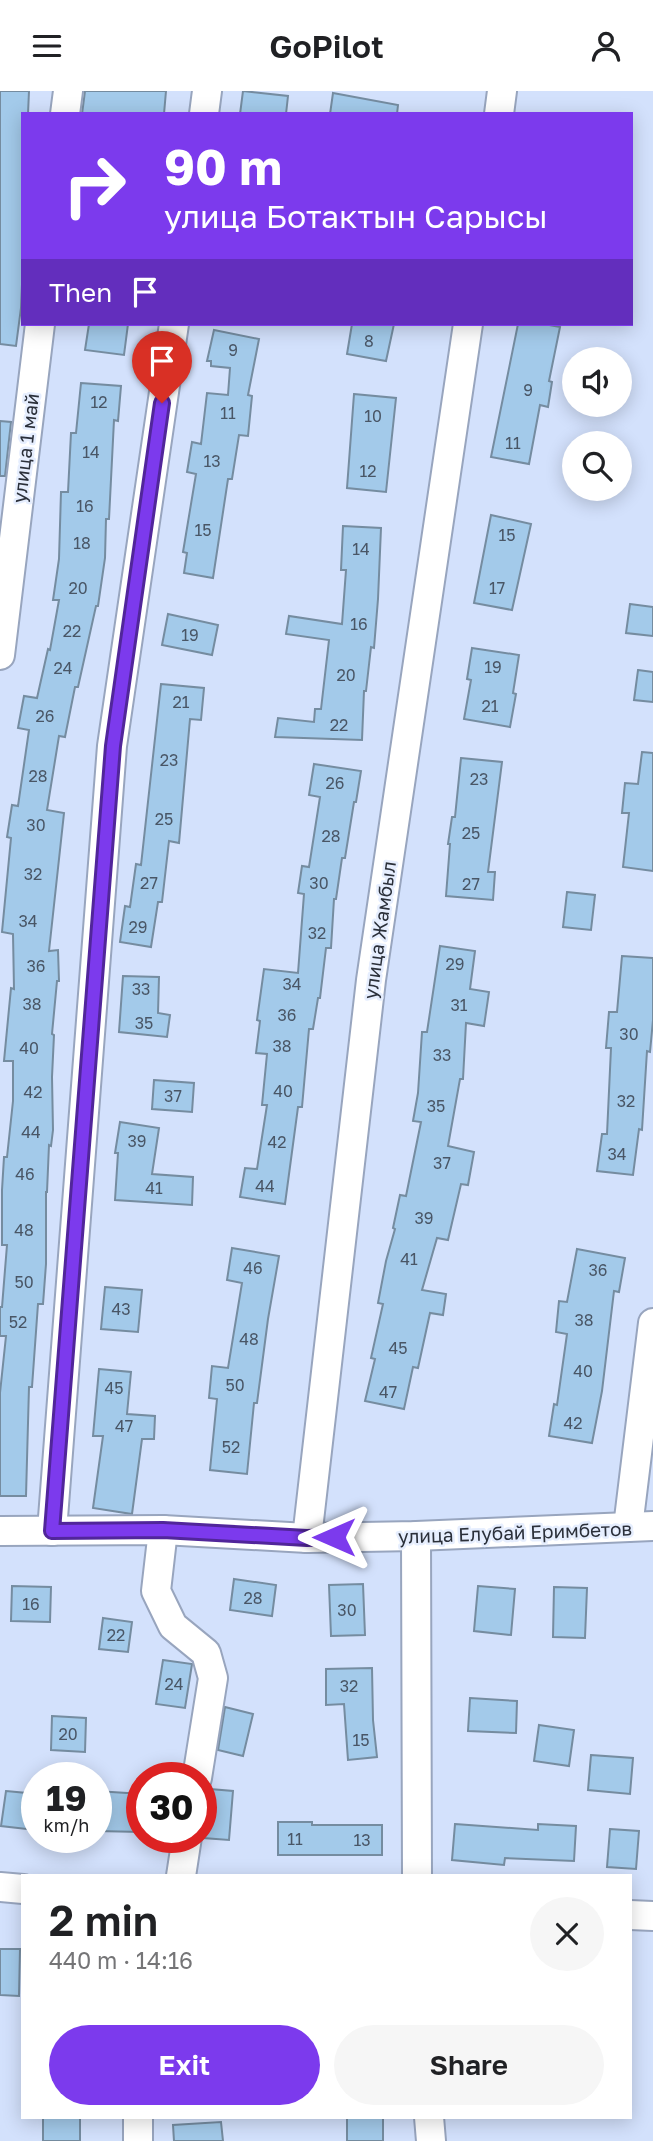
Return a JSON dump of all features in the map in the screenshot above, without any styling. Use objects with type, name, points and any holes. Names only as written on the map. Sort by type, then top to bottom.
[{"type":"street","points":[[65,112],[68,91]]},
{"type":"street","points":[[204,112],[207,91]]},
{"type":"street","points":[[499,112],[502,91]]},
{"type":"street","name":"улица 1 май","points":[[0,655],[40,326]]},
{"type":"street","points":[[52,1531],[113,746],[174,326]]},
{"type":"street","name":"улица Жамбыл","points":[[307,1538],[372,980],[468,326]]},
{"type":"street","points":[[641,1526],[653,1323]]},
{"type":"street","name":"улица Елубай Еримбетов","points":[[0,1531],[163,1530],[307,1538],[641,1526]]},
{"type":"street","points":[[163,1530],[156,1591],[173,1626],[206,1653],[214,1678],[200,1762]]},
{"type":"street","points":[[416,1536],[417,1874]]},
{"type":"street","points":[[181,1874],[185,1853]]},
{"type":"street","points":[[0,1887],[21,1889]]},
{"type":"street","points":[[632,1915],[653,1916]]},
{"type":"street","points":[[138,2119],[138,2141]]},
{"type":"street","points":[[429,2119],[431,2141]]},
{"type":"building","points":[[0,91],[29,91],[28,112],[21,112],[21,308],[16,346],[0,344]]},
{"type":"building","points":[[85,91],[166,91],[164,112],[82,112]]},
{"type":"building","points":[[243,91],[288,96],[286,112],[240,112]]},
{"type":"building","points":[[333,93],[398,105],[397,112],[330,112]]},
{"type":"building","points":[[89,326],[128,326],[124,355],[85,350]]},
{"type":"building","points":[[352,326],[394,326],[386,361],[347,354]]},
{"type":"building","points":[[518,326],[560,327],[549,381],[552,382],[548,407],[540,405],[529,464],[491,457]]},
{"type":"building","points":[[214,330],[259,339],[248,395],[252,396],[248,436],[239,435],[232,479],[228,479],[213,578],[184,573],[187,553],[183,552],[196,474],[187,472],[192,442],[201,444],[207,393],[228,395],[230,368],[211,366],[211,361],[207,361]]},
{"type":"building","points":[[81,383],[121,386],[118,421],[114,420],[109,519],[106,519],[105,558],[98,606],[78,687],[75,687],[65,737],[59,736],[47,810],[64,813],[49,951],[58,950],[59,981],[52,1034],[53,1130],[51,1146],[49,1145],[46,1192],[46,1264],[43,1304],[38,1304],[32,1387],[29,1387],[26,1496],[0,1496],[0,1393],[6,1336],[0,1336],[0,1307],[7,1245],[2,1245],[2,1190],[13,1101],[13,1061],[4,1061],[11,988],[14,989],[13,934],[2,932],[11,838],[7,837],[12,805],[18,806],[29,730],[18,728],[24,696],[37,698],[48,649],[50,650],[59,600],[53,600],[59,559],[61,492],[68,492],[71,433],[76,433]]},
{"type":"building","points":[[354,394],[396,398],[386,492],[347,488]]},
{"type":"building","points":[[0,421],[11,422],[5,476],[0,476]]},
{"type":"building","points":[[491,515],[531,524],[512,610],[474,603]]},
{"type":"building","points":[[343,526],[381,528],[374,648],[371,647],[364,691],[362,740],[275,737],[278,718],[314,722],[315,709],[321,709],[329,640],[286,634],[289,616],[342,624],[346,570],[341,570]]},
{"type":"building","points":[[630,604],[653,607],[653,636],[626,633]]},
{"type":"building","points":[[168,614],[218,625],[212,655],[162,645]]},
{"type":"building","points":[[472,648],[519,655],[510,727],[464,719],[471,680],[467,679]]},
{"type":"building","points":[[638,670],[653,672],[653,702],[634,700]]},
{"type":"building","points":[[161,684],[204,688],[201,720],[190,719],[179,843],[169,841],[162,902],[158,902],[151,947],[120,942],[125,906],[130,907],[136,864],[141,865]]},
{"type":"building","points":[[642,752],[653,753],[653,871],[623,867],[629,813],[622,813],[625,783],[638,784]]},
{"type":"building","points":[[461,758],[502,762],[488,872],[495,872],[493,900],[446,896],[448,844],[452,817],[455,817]]},
{"type":"building","points":[[314,764],[361,771],[345,858],[342,858],[334,899],[331,948],[326,948],[320,998],[313,1029],[309,1029],[302,1107],[298,1107],[285,1204],[240,1197],[245,1168],[257,1169],[267,1105],[262,1105],[267,1054],[256,1053],[260,1021],[257,1020],[264,969],[298,973],[304,894],[298,893],[302,866],[309,867],[320,797],[309,795]]},
{"type":"building","points":[[567,892],[595,895],[591,930],[563,927]]},
{"type":"building","points":[[440,946],[475,951],[470,989],[489,992],[484,1026],[466,1023],[463,1079],[460,1079],[448,1146],[474,1152],[468,1185],[461,1184],[448,1240],[437,1238],[422,1290],[446,1294],[443,1315],[430,1313],[418,1368],[413,1367],[404,1409],[365,1401],[375,1359],[371,1358],[383,1304],[378,1303],[386,1261],[395,1229],[393,1228],[400,1195],[406,1196],[421,1122],[413,1121],[418,1093],[422,1032],[427,1032]]},
{"type":"building","points":[[622,956],[653,958],[653,1020],[650,1052],[647,1051],[642,1130],[639,1129],[633,1175],[597,1171],[602,1134],[607,1134],[611,1048],[606,1048],[609,1012],[617,1012]]},
{"type":"building","points":[[123,976],[159,977],[158,1013],[170,1015],[167,1037],[119,1032]]},
{"type":"building","points":[[154,1080],[194,1083],[192,1112],[152,1109]]},
{"type":"building","points":[[120,1122],[159,1128],[152,1174],[193,1177],[192,1205],[115,1200],[118,1153],[115,1153]]},
{"type":"building","points":[[232,1248],[279,1256],[257,1403],[254,1403],[247,1474],[210,1470],[217,1399],[209,1398],[212,1366],[228,1368],[242,1283],[227,1280]]},
{"type":"building","points":[[577,1249],[625,1258],[619,1292],[614,1291],[602,1391],[592,1443],[549,1436],[554,1404],[557,1405],[567,1334],[556,1332],[559,1301],[567,1302]]},
{"type":"building","points":[[105,1287],[142,1290],[138,1332],[101,1329]]},
{"type":"building","points":[[99,1369],[131,1372],[127,1414],[155,1416],[154,1439],[142,1439],[132,1514],[93,1508],[103,1436],[93,1436]]},
{"type":"building","points":[[234,1579],[276,1585],[272,1616],[230,1610]]},
{"type":"building","points":[[363,1584],[365,1635],[331,1636],[329,1585]]},
{"type":"building","points":[[12,1586],[51,1587],[50,1622],[11,1621]]},
{"type":"building","points":[[478,1586],[515,1589],[511,1635],[474,1631]]},
{"type":"building","points":[[554,1587],[587,1588],[585,1638],[553,1637]]},
{"type":"building","points":[[103,1618],[132,1622],[128,1652],[99,1649]]},
{"type":"building","points":[[163,1660],[192,1664],[185,1708],[156,1704]]},
{"type":"building","points":[[372,1668],[377,1757],[348,1760],[344,1704],[326,1705],[326,1669]]},
{"type":"building","points":[[470,1698],[517,1701],[516,1733],[468,1731]]},
{"type":"building","points":[[225,1707],[253,1714],[243,1756],[218,1750]]},
{"type":"building","points":[[52,1716],[86,1718],[85,1752],[51,1750]]},
{"type":"building","points":[[539,1725],[574,1730],[569,1766],[534,1761]]},
{"type":"building","points":[[591,1755],[633,1758],[630,1794],[588,1790]]},
{"type":"building","points":[[217,1790],[233,1791],[229,1840],[217,1839]]},
{"type":"building","points":[[6,1791],[21,1792],[21,1828],[1,1826]]},
{"type":"building","points":[[112,1792],[126,1793],[126,1832],[112,1831]]},
{"type":"building","points":[[278,1822],[382,1825],[382,1855],[278,1855]]},
{"type":"building","points":[[455,1824],[538,1830],[538,1824],[576,1826],[574,1861],[505,1858],[504,1865],[452,1860]]},
{"type":"building","points":[[610,1829],[639,1831],[636,1869],[607,1867]]},
{"type":"building","points":[[0,1949],[20,1949],[19,1996],[0,1995]]},
{"type":"building","points":[[43,2119],[80,2119],[80,2141],[43,2141]]},
{"type":"building","points":[[347,2119],[383,2119],[383,2141],[347,2141]]},
{"type":"building","points":[[221,2122],[223,2141],[174,2141],[173,2125]]},
{"type":"route","points":[[162,403],[113,746],[52,1531],[163,1530],[307,1538],[334,1537]]}]
